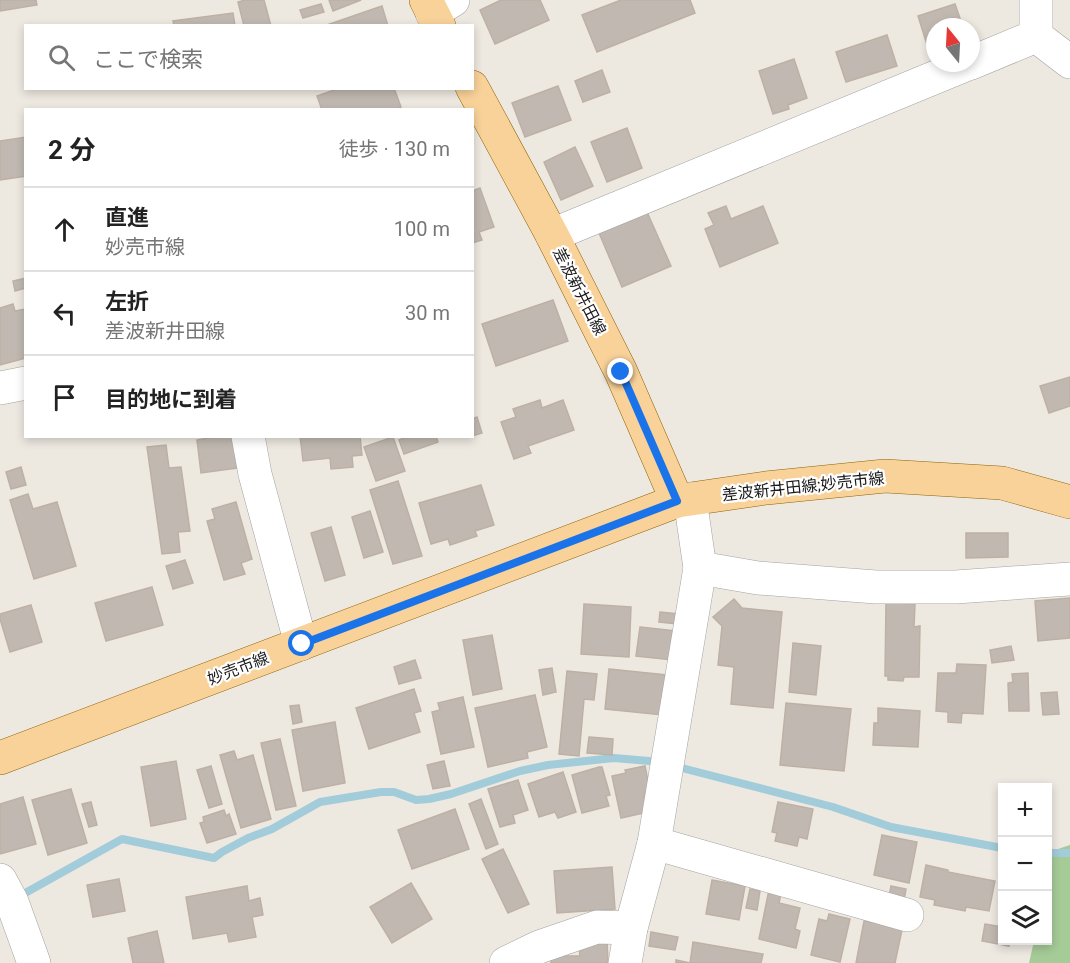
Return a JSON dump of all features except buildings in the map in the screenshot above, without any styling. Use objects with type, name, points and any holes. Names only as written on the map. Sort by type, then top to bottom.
[{"type":"main road","name":"差波新井田線","points":[[474,90],[552,235],[684,500]]},
{"type":"main road","name":"差波新井田線;妙売市線","points":[[684,500],[766,488],[885,476],[1002,483],[1070,502]]},
{"type":"main road","name":"妙売市線","points":[[0,758],[684,500]]},
{"type":"street","points":[[1036,0],[1036,36]]},
{"type":"street","points":[[1036,36],[1070,62]]},
{"type":"street","points":[[980,59],[1036,36]]},
{"type":"street","points":[[552,235],[948,72]]},
{"type":"street","points":[[0,388],[24,382]]},
{"type":"street","points":[[248,438],[255,474],[302,644]]},
{"type":"street","points":[[625,963],[654,843],[700,568],[684,500]]},
{"type":"street","points":[[700,568],[758,578],[876,587],[956,587],[1070,579]]},
{"type":"street","points":[[654,843],[907,915]]},
{"type":"street","points":[[0,880],[12,902],[34,963]]},
{"type":"street","points":[[506,963],[539,947],[597,927],[632,928]]},
{"type":"green space","points":[[1070,845],[1070,963],[1029,963],[1033,945],[1052,945],[1052,851]]},
{"type":"waterway","points":[[18,897],[122,839],[214,858],[248,838],[272,829],[320,802],[381,792],[394,792],[416,800],[429,799],[520,771],[548,765],[614,758],[662,764]]},
{"type":"waterway","points":[[674,766],[833,807],[891,827],[998,847]]},
{"type":"waterway","points":[[1052,853],[1070,853]]},
{"type":"route","points":[[302,644],[677,501],[621,372]]}]
